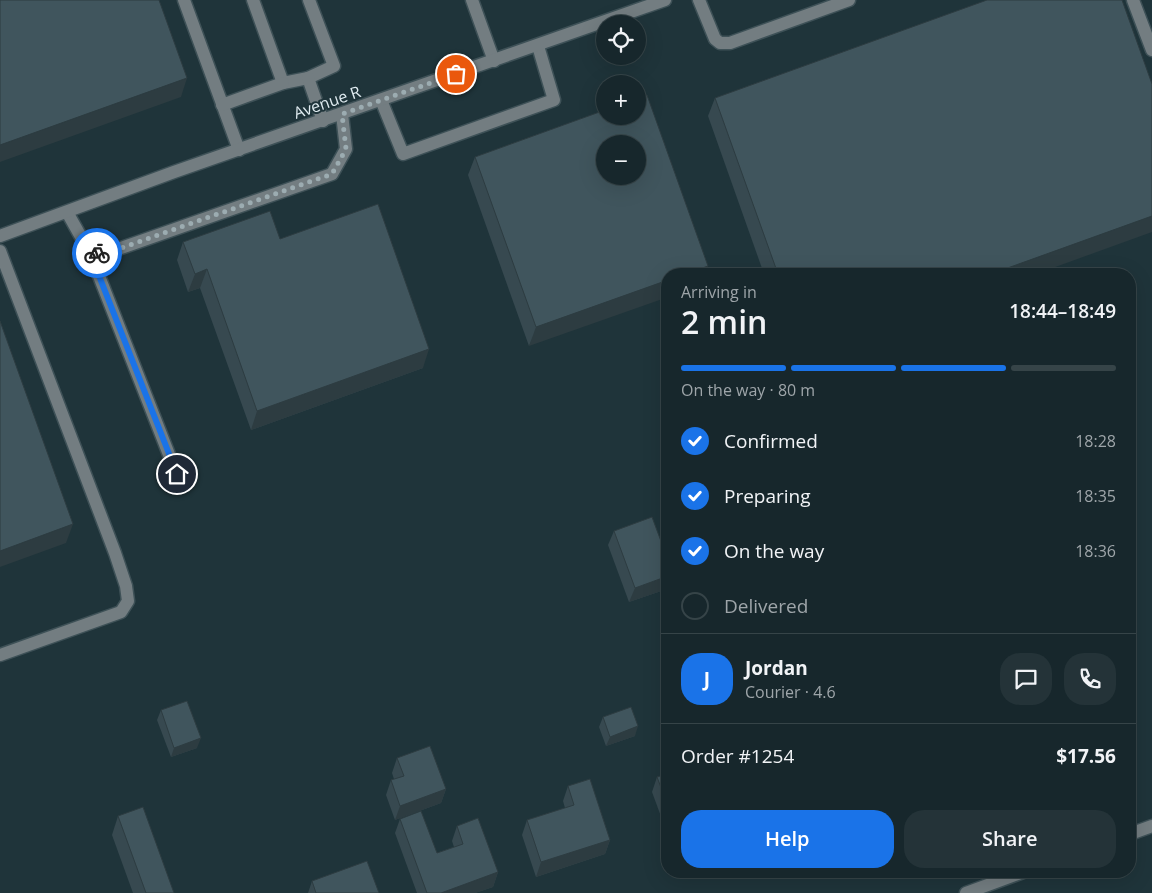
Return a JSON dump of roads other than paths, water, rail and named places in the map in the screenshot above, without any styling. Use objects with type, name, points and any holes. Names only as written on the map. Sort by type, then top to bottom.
[{"type":"street","points":[[184,0],[239,150]]},
{"type":"street","points":[[253,0],[283,83]]},
{"type":"street","points":[[222,105],[283,83],[308,78],[334,66],[309,0]]},
{"type":"street","points":[[472,0],[494,61]]},
{"type":"street","name":"Avenue R","points":[[0,236],[665,0]]},
{"type":"street","points":[[700,0],[715,39],[720,44],[730,43],[849,0]]},
{"type":"street","points":[[1134,0],[1152,50]]},
{"type":"street","points":[[381,100],[403,154],[554,100],[538,46]]},
{"type":"street","points":[[308,78],[323,121]]},
{"type":"street","points":[[90,253],[104,254],[332,174],[346,149],[342,114]]},
{"type":"street","points":[[67,212],[90,253],[177,474]]},
{"type":"street","points":[[0,251],[115,553],[126,586],[128,601],[121,612],[0,655]]},
{"type":"street","points":[[1136,832],[1152,826]]},
{"type":"street","points":[[966,893],[1007,878]]}]
